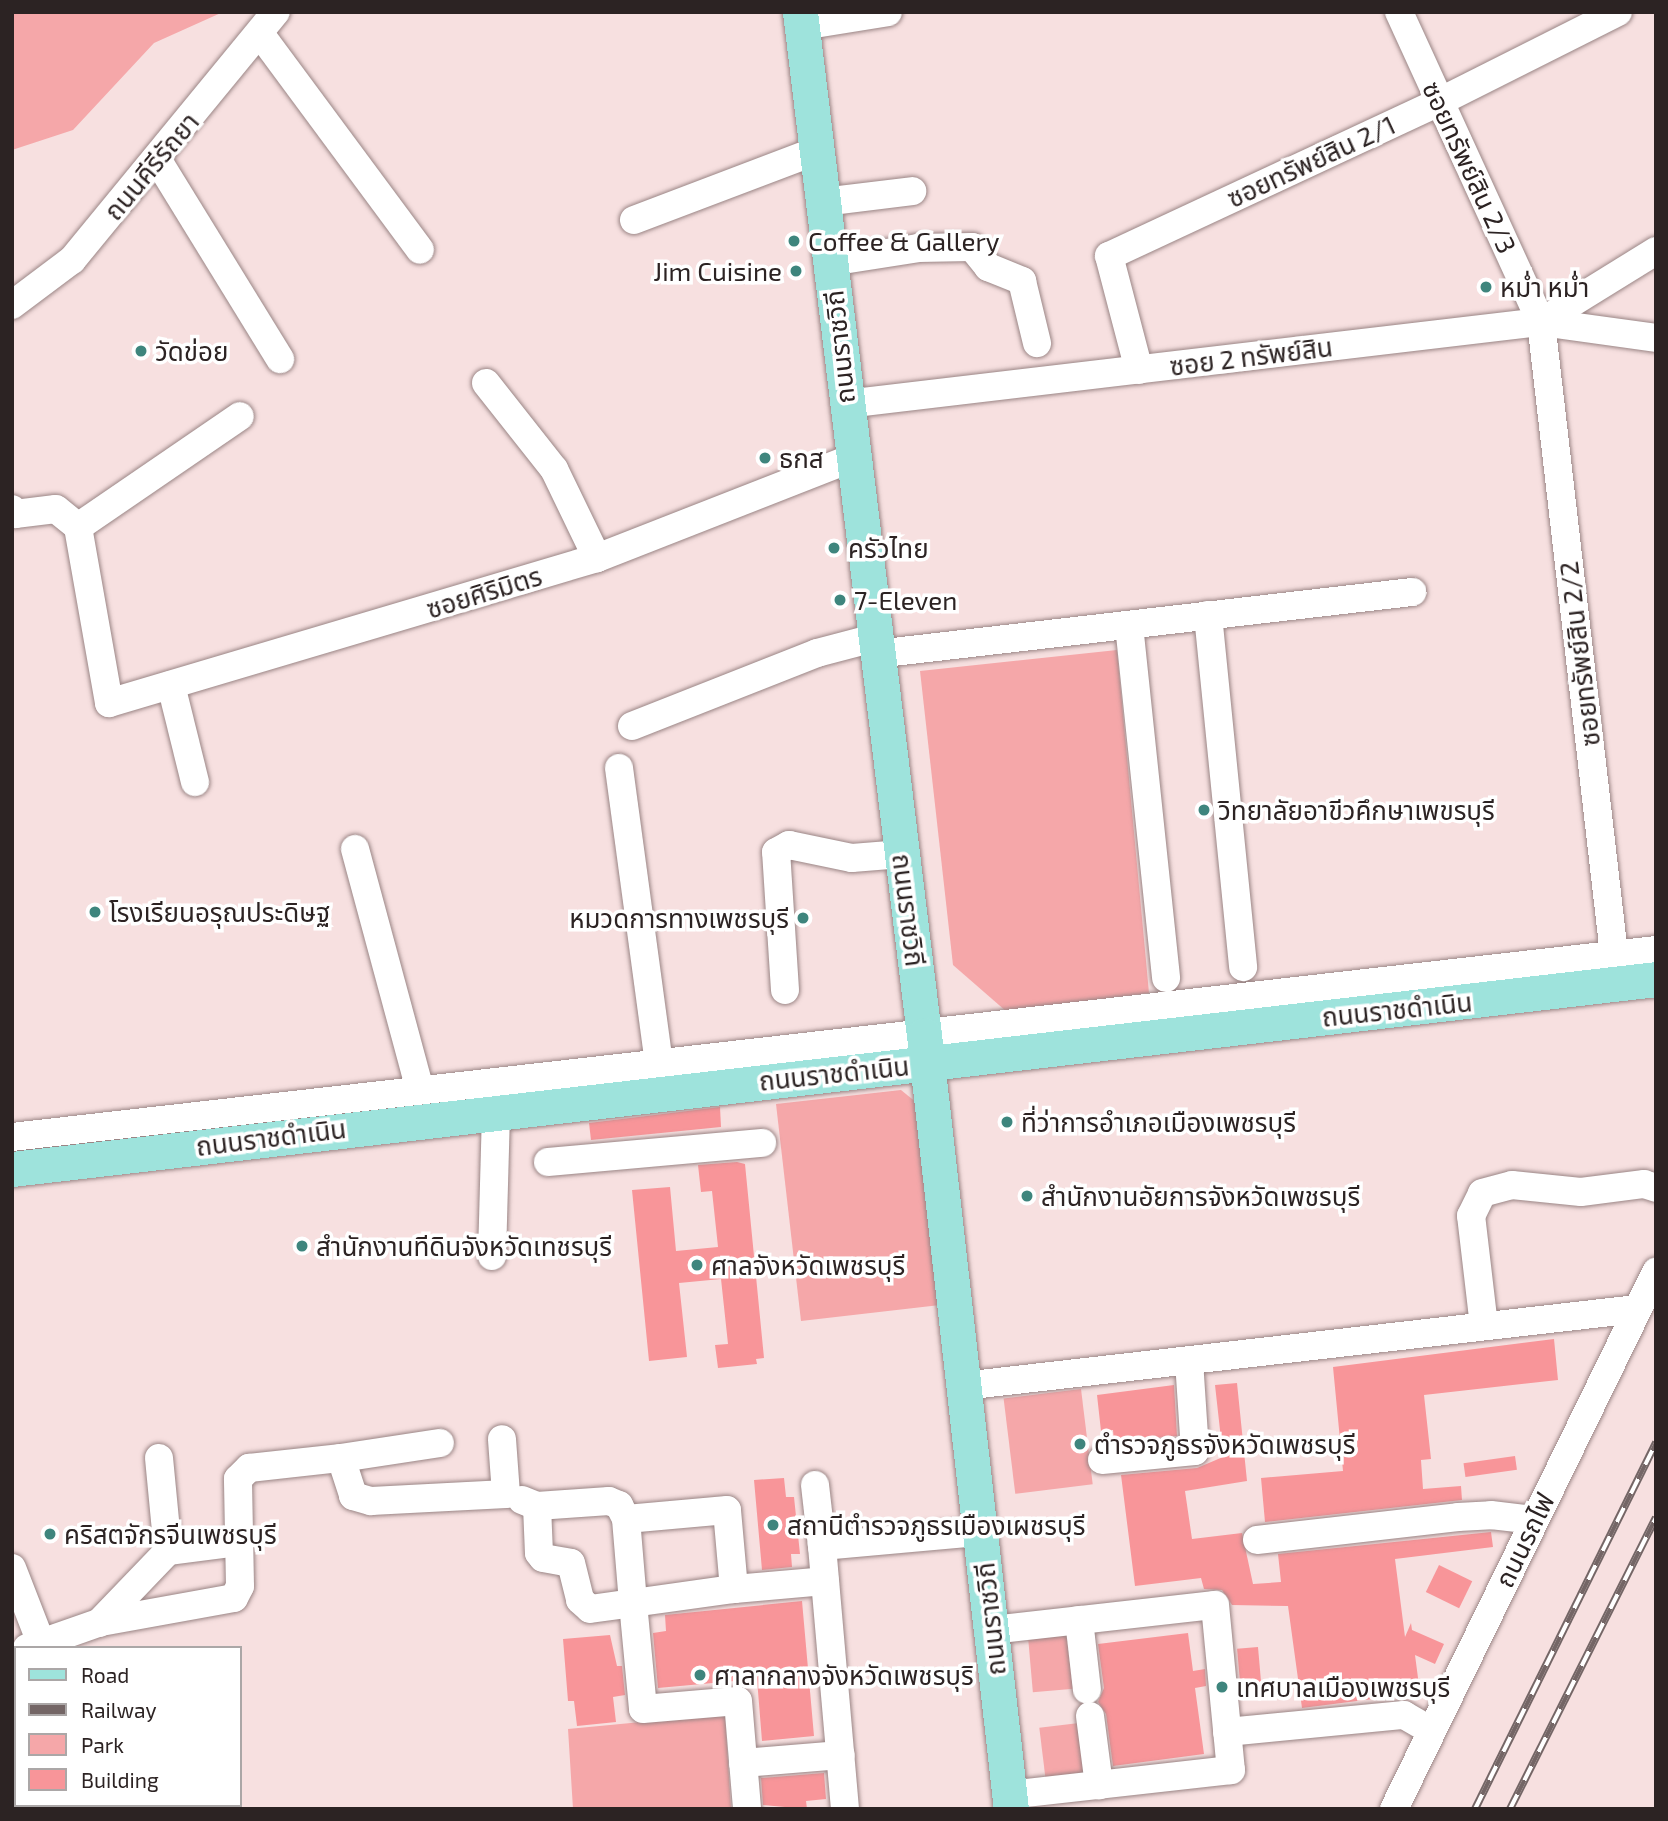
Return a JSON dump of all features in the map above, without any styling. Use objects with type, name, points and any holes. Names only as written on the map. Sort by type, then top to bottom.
[{"type":"main road","name":"ถนนราชวิถี","points":[[801,19],[925,1049],[1010,1802]]},
{"type":"main road","name":"ถนนราชดำเนิน","points":[[16,1152],[298,1119],[496,1113],[674,1073],[925,1049],[1615,970],[1656,979]]},
{"type":"street","points":[[801,19],[888,12]]},
{"type":"street","name":"ซอยทรัพย์สิน 2/3","points":[[1399,12],[1541,322]]},
{"type":"street","name":"ซอยทรัพย์สิน 2/1","points":[[1139,370],[1108,256],[1441,101],[1618,12]]},
{"type":"street","points":[[269,23],[420,250]]},
{"type":"street","name":"ถนนคีรีรัถยา","points":[[12,304],[72,260],[269,23]]},
{"type":"street","points":[[634,220],[818,150]]},
{"type":"street","points":[[157,159],[280,359]]},
{"type":"street","points":[[823,202],[912,191]]},
{"type":"street","points":[[830,262],[918,248],[972,247],[988,267],[1022,281],[1037,343]]},
{"type":"street","points":[[1541,322],[1656,251]]},
{"type":"street","name":"ซอย 2 ทรัพย์สิน","points":[[846,404],[1541,322],[1656,338]]},
{"type":"street","name":"ซอยทรัพย์สิน 2/2","points":[[1541,322],[1615,970]]},
{"type":"street","points":[[486,383],[554,468],[597,558]]},
{"type":"street","points":[[12,509],[15,514],[56,509],[78,527],[240,415]]},
{"type":"street","name":"ซอยศิริมิตร","points":[[78,527],[109,703],[597,558],[852,458]]},
{"type":"street","points":[[632,726],[817,653],[1129,625],[1412,592]]},
{"type":"street","points":[[1208,615],[1243,967]]},
{"type":"street","points":[[1129,625],[1166,978]]},
{"type":"street","points":[[171,685],[195,782]]},
{"type":"street","points":[[298,1119],[420,1090],[674,1073],[619,768]]},
{"type":"street","points":[[785,990],[776,852],[789,845],[852,858],[902,854]]},
{"type":"street","points":[[355,849],[420,1090]]},
{"type":"street","points":[[1615,970],[1656,950]]},
{"type":"street","points":[[492,1256],[496,1113]]},
{"type":"street","points":[[548,1162],[762,1143]]},
{"type":"street","points":[[1484,1326],[1471,1216],[1482,1193],[1512,1185],[1581,1192],[1644,1184],[1656,1188]]},
{"type":"street","name":"ถนนรถไฟ","points":[[1394,1809],[1656,1272]]},
{"type":"street","points":[[964,1386],[1637,1309]]},
{"type":"street","points":[[1102,1460],[1195,1451],[1189,1360]]},
{"type":"street","points":[[502,1439],[506,1494]]},
{"type":"street","points":[[36,1646],[99,1622],[234,1598],[240,1586],[241,1473],[249,1468],[439,1443]]},
{"type":"street","points":[[159,1458],[168,1550]]},
{"type":"street","points":[[341,1458],[349,1489],[360,1500],[506,1494],[537,1506],[608,1501],[620,1505],[626,1519],[643,1709],[738,1701],[747,1809]]},
{"type":"street","points":[[815,1485],[845,1809]]},
{"type":"street","points":[[537,1506],[539,1553],[543,1558],[570,1563],[584,1607],[825,1581]]},
{"type":"street","points":[[626,1519],[727,1510],[734,1589]]},
{"type":"street","points":[[1257,1540],[1458,1517],[1491,1515],[1533,1520]]},
{"type":"street","points":[[822,1546],[980,1532]]},
{"type":"street","points":[[99,1622],[168,1550],[239,1542]]},
{"type":"street","points":[[12,1568],[27,1646]]},
{"type":"street","points":[[991,1630],[1215,1605],[1231,1770],[1098,1785],[1010,1802]]},
{"type":"street","points":[[1079,1620],[1098,1785]]},
{"type":"street","points":[[1227,1732],[1404,1714],[1432,1731]]},
{"type":"street","points":[[743,1763],[841,1755]]},
{"type":"green space","points":[[12,12],[223,12],[154,43],[73,130],[12,150]]},
{"type":"green space","points":[[1117,650],[1149,993],[1007,1012],[953,965],[920,671]]},
{"type":"green space","points":[[901,1090],[917,1103],[940,1305],[801,1321],[776,1104]]},
{"type":"green space","points":[[1081,1389],[1093,1484],[1015,1494],[1004,1399]]},
{"type":"green space","points":[[1069,1635],[1074,1689],[1033,1692],[1028,1639]]},
{"type":"green space","points":[[725,1714],[731,1809],[573,1809],[568,1729]]},
{"type":"green space","points":[[1079,1723],[1085,1775],[1046,1779],[1039,1728]]},
{"type":"building","points":[[720,1107],[721,1127],[591,1140],[589,1123]]},
{"type":"building","name":"ศาลจังหวัดเพชรบุรี","points":[[737,1162],[745,1164],[764,1358],[756,1359],[757,1364],[718,1368],[715,1345],[728,1344],[721,1279],[679,1283],[687,1357],[649,1361],[632,1190],[670,1187],[676,1251],[718,1247],[712,1191],[701,1192],[698,1165]]},
{"type":"building","points":[[1554,1339],[1558,1380],[1424,1395],[1431,1459],[1421,1460],[1423,1489],[1461,1486],[1462,1500],[1265,1522],[1261,1478],[1343,1471],[1333,1367]]},
{"type":"building","points":[[1237,1383],[1247,1481],[1185,1491],[1192,1539],[1242,1533],[1253,1584],[1281,1582],[1278,1554],[1491,1532],[1493,1547],[1395,1559],[1405,1637],[1411,1623],[1412,1630],[1444,1644],[1435,1664],[1415,1655],[1420,1693],[1302,1708],[1288,1606],[1232,1605],[1222,1590],[1204,1589],[1201,1578],[1135,1586],[1121,1475],[1197,1468],[1223,1457],[1215,1385]]},
{"type":"building","points":[[1174,1385],[1177,1436],[1114,1442],[1113,1430],[1101,1431],[1097,1395]]},
{"type":"building","points":[[1515,1456],[1517,1470],[1465,1477],[1464,1463]]},
{"type":"building","name":"สถานีตำรวจภูธรเมืองเผชรบุรี","points":[[784,1478],[786,1497],[794,1497],[800,1554],[791,1554],[792,1567],[762,1570],[754,1480]]},
{"type":"building","points":[[1439,1565],[1472,1581],[1459,1608],[1426,1592]]},
{"type":"building","name":"ศาลากลางจังหวัดเพชรบุริ","points":[[802,1601],[814,1736],[762,1741],[757,1679],[658,1688],[653,1633],[666,1631],[665,1615]]},
{"type":"building","points":[[1188,1633],[1193,1671],[1205,1669],[1206,1686],[1195,1688],[1204,1754],[1113,1766],[1106,1714],[1098,1702],[1104,1688],[1098,1644]]},
{"type":"building","points":[[610,1635],[617,1666],[622,1666],[625,1695],[613,1697],[616,1722],[577,1726],[574,1701],[568,1701],[563,1639]]},
{"type":"building","points":[[1258,1647],[1261,1682],[1240,1684],[1237,1649]]},
{"type":"building","name":"ศาลากลางจังหวัดเพชรบุริ","points":[[824,1773],[826,1799],[806,1801],[807,1809],[763,1805],[761,1778]]},
{"type":"railway","points":[[1475,1809],[1656,1442]]},
{"type":"railway","points":[[1510,1809],[1656,1517]]},
{"type":"place","name":"Coffee & Gallery","points":[[794,241]]},
{"type":"place","name":"Jim Cuisine","points":[[796,271]]},
{"type":"place","name":"หม่ำ หม่ำ","points":[[1486,287]]},
{"type":"place","name":"วัดข่อย","points":[[141,351]]},
{"type":"place","name":"ธกส","points":[[765,458]]},
{"type":"place","name":"ครัวไทย","points":[[834,548]]},
{"type":"place","name":"7-Eleven","points":[[840,600]]},
{"type":"place","name":"วิทยาลัยอาขีวคึกษาเพขรบุรี","points":[[1204,810]]},
{"type":"place","name":"โรงเรียนอรุณประดิษฐ","points":[[95,912]]},
{"type":"place","name":"หมวดการทางเพชรบุรี","points":[[803,918]]},
{"type":"place","name":"ที่ว่าการอำเภอเมืองเพชรบุรี","points":[[1007,1122]]},
{"type":"place","name":"สำนักงานอัยการจังหวัดเพชรบุรี","points":[[1027,1196]]},
{"type":"place","name":"สำนักงานทีดินจังหวัดเทชรบุรี","points":[[302,1246]]},
{"type":"place","name":"ศาลจังหวัดเพชรบุรี","points":[[697,1265]]},
{"type":"place","name":"ตำรวจภูธรจังหวัดเพชรบุรี","points":[[1080,1444]]},
{"type":"place","name":"สถานีตำรวจภูธรเมืองเผชรบุรี","points":[[773,1525]]},
{"type":"place","name":"คริสตจักรจีนเพชรบุรี","points":[[50,1534]]},
{"type":"place","name":"ศาลากลางจังหวัดเพชรบุริ","points":[[700,1675]]},
{"type":"place","name":"เทศบาลเมืองเพชรบุรี","points":[[1222,1687]]}]
